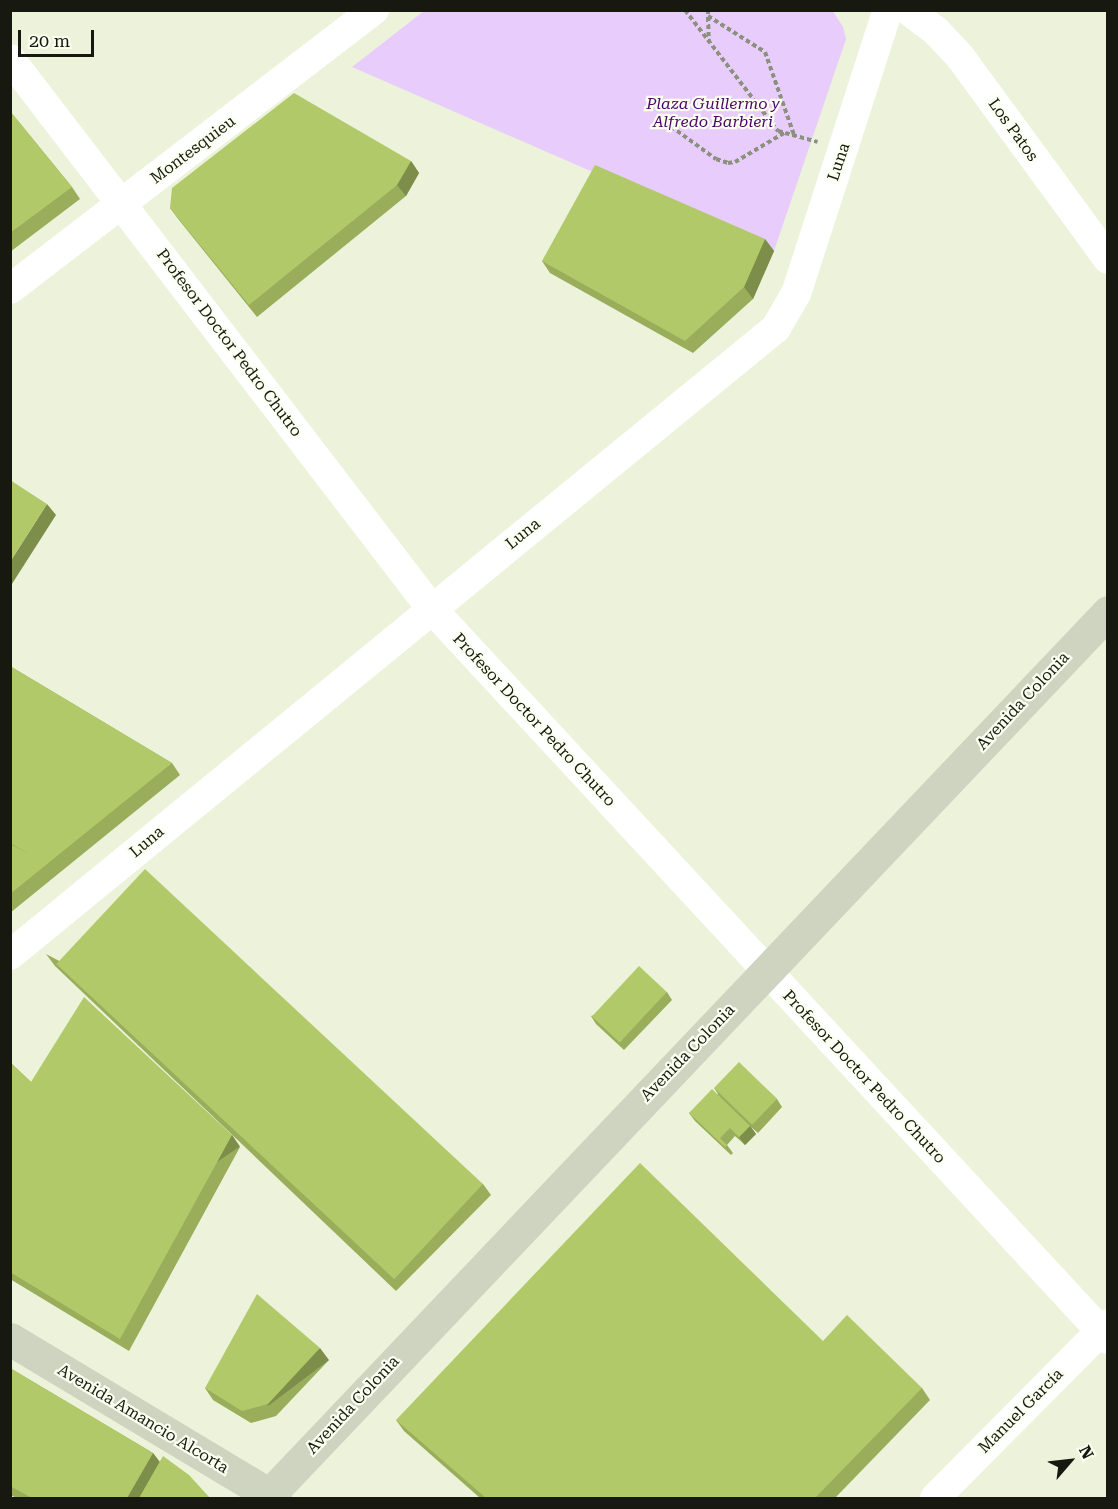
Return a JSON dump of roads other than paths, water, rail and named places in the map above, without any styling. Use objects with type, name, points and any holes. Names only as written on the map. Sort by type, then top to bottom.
[{"type":"main road","name":"Avenida Colonia","points":[[272,1497],[1107,612]]},
{"type":"main road","name":"Avenida Amancio Alcorta","points":[[10,1339],[272,1497]]},
{"type":"street","name":"Montesquieu","points":[[10,289],[374,10]]},
{"type":"street","name":"Luna","points":[[10,955],[431,608],[776,328],[796,294],[888,10]]},
{"type":"street","name":"Los Patos","points":[[908,10],[936,31],[961,58],[1107,259]]},
{"type":"street","name":"Profesor Doctor Pedro Chutro","points":[[10,59],[431,608],[766,971],[1105,1331]]},
{"type":"street","name":"Manuel García","points":[[935,1498],[1105,1331]]},
{"type":"park label","name":"Plaza Guillermo y Alfredo Barbieri","points":[[713,113]]}]
